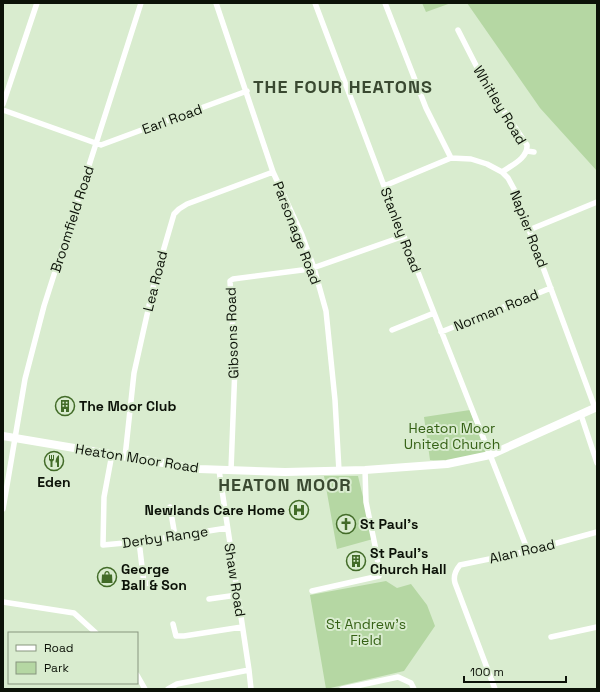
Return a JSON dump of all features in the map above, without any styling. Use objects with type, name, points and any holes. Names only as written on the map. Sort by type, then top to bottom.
[{"type":"main road","name":"Heaton Moor Road","points":[[3,436],[219,470],[285,472],[364,470],[447,464],[490,455],[596,408]]},
{"type":"street","points":[[3,104],[37,3]]},
{"type":"street","name":"Broomfield Road","points":[[3,509],[25,378],[44,306],[141,3]]},
{"type":"street","name":"Parsonage Road","points":[[216,3],[273,172],[302,236],[314,268],[326,311],[335,400],[339,471]]},
{"type":"street","name":"Stanley Road","points":[[314,3],[441,332],[528,551]]},
{"type":"street","points":[[385,3],[426,108],[451,158]]},
{"type":"street","name":"Whitley Road","points":[[458,30],[486,83],[527,145],[525,155],[502,172]]},
{"type":"street","name":"Earl Road","points":[[96,144],[101,145],[246,91]]},
{"type":"street","points":[[3,110],[96,144]]},
{"type":"street","points":[[527,151],[534,152]]},
{"type":"street","name":"Napier Road","points":[[384,186],[451,158],[471,159],[488,164],[502,172],[508,178],[514,189],[596,408]]},
{"type":"street","name":"Lea Road","points":[[125,456],[134,373],[155,278],[174,214],[187,204],[273,172]]},
{"type":"street","points":[[529,230],[597,202]]},
{"type":"street","points":[[314,268],[404,236]]},
{"type":"street","name":"Gibsons Road","points":[[230,470],[235,366],[230,281],[233,279],[283,274],[314,268]]},
{"type":"street","name":"Norman Road","points":[[441,332],[550,288]]},
{"type":"street","points":[[392,330],[434,313]]},
{"type":"street","points":[[581,414],[597,463]]},
{"type":"street","name":"Derby Range","points":[[112,454],[104,497],[103,545],[227,528]]},
{"type":"street","name":"Shaw Road","points":[[219,470],[251,689]]},
{"type":"street","points":[[312,591],[379,576],[377,555],[366,502],[364,470]]},
{"type":"street","points":[[170,507],[175,536]]},
{"type":"street","name":"Alan Road","points":[[495,689],[453,577],[456,569],[460,565],[528,551],[597,532]]},
{"type":"street","points":[[138,541],[144,584],[153,582]]},
{"type":"street","points":[[209,600],[237,595]]},
{"type":"street","points":[[3,602],[74,614],[95,632]]},
{"type":"street","points":[[173,624],[176,636],[242,627]]},
{"type":"street","points":[[551,637],[597,627]]},
{"type":"street","points":[[168,689],[177,684],[249,670]]},
{"type":"street","points":[[138,677],[145,689]]},
{"type":"street","points":[[342,689],[398,677],[411,683],[414,689]]},
{"type":"green space","points":[[422,3],[451,3],[426,12]]},
{"type":"green space","points":[[467,3],[597,3],[597,171],[540,108]]},
{"type":"green space","name":"Heaton Moor United Church","points":[[470,410],[486,454],[448,461],[430,460],[424,417]]},
{"type":"green space","points":[[324,476],[358,476],[373,539],[337,549]]},
{"type":"green space","name":"St Andrew's Field","points":[[386,581],[397,588],[411,584],[427,605],[435,626],[404,671],[326,689],[310,595]]},
{"type":"place","name":"The Moor Club","points":[[65,406]]},
{"type":"place","name":"Eden","points":[[54,461]]},
{"type":"place","name":"Newlands Care Home","points":[[299,510]]},
{"type":"place","name":"St Paul's","points":[[346,524]]},
{"type":"place","name":"St Paul's Church Hall","points":[[356,561]]},
{"type":"place","name":"George Ball & Son","points":[[107,577]]},
{"type":"district","name":"THE FOUR HEATONS","points":[[343,86]]},
{"type":"district","name":"HEATON MOOR","points":[[285,484]]}]
